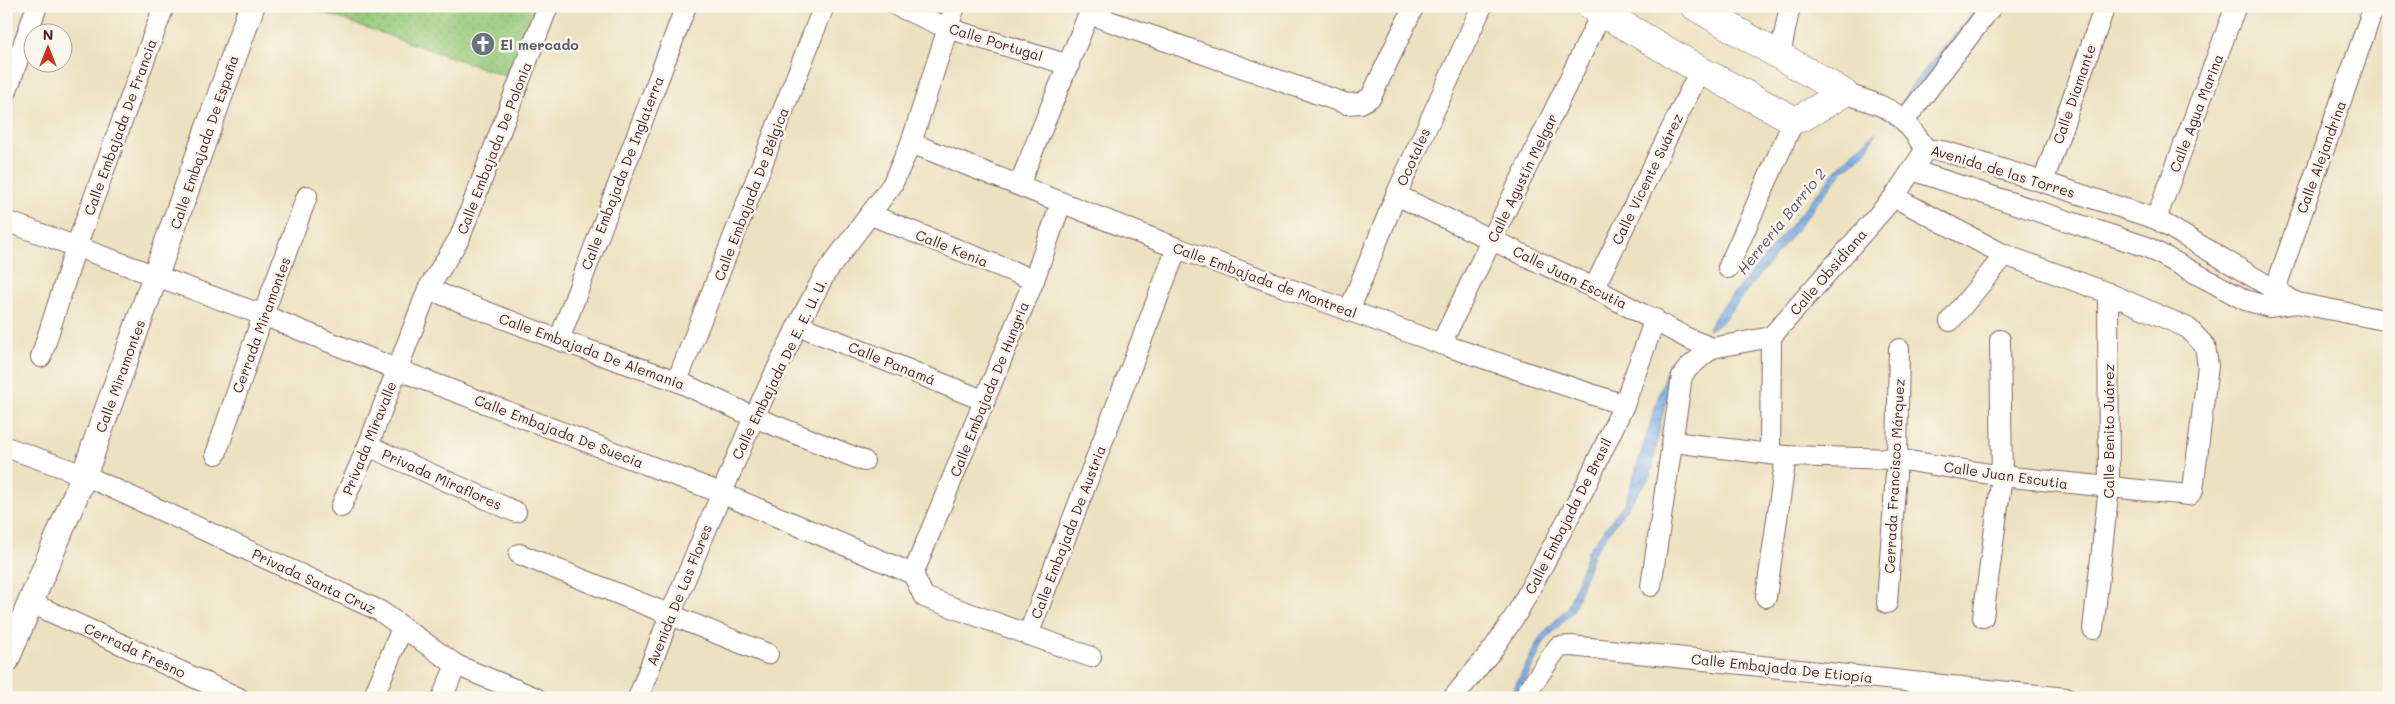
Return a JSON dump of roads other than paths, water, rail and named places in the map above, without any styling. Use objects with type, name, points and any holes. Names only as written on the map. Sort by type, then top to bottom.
[{"type":"main road","name":"Avenida de las Torres","points":[[1694,6],[1844,93]]},
{"type":"main road","points":[[1596,9],[1700,70],[1794,120],[1844,93]]},
{"type":"street","points":[[6,93],[37,6]]},
{"type":"street","name":"Calle Embajada De Francia","points":[[41,357],[76,247],[164,6]]},
{"type":"street","name":"Calle Embajada De España","points":[[156,277],[252,6]]},
{"type":"street","name":"Calle Embajada De Polonia","points":[[396,369],[428,289],[460,237],[548,6]]},
{"type":"street","name":"Calle Embajada De Inglaterra","points":[[559,340],[686,6]]},
{"type":"street","name":"Calle Embajada De Bélgica","points":[[678,381],[824,6]]},
{"type":"street","name":"Calle Portugal","points":[[897,6],[947,28],[1069,64]]},
{"type":"street","name":"Calle Embajada De E. E. U. U.","points":[[721,493],[754,417],[825,274],[892,185],[911,143],[955,6]]},
{"type":"street","points":[[1018,185],[1090,10],[1347,104],[1361,103],[1370,97],[1414,6]]},
{"type":"street","name":"Ocotales","points":[[1349,311],[1396,195],[1482,6]]},
{"type":"street","points":[[1780,55],[1790,6]]},
{"type":"street","points":[[1904,121],[1992,6]]},
{"type":"street","name":"Calle Diamante","points":[[2043,182],[2105,6]]},
{"type":"street","name":"Calle Agua Marina","points":[[2156,219],[2236,6]]},
{"type":"street","name":"Calle Alejandrina","points":[[2269,308],[2274,288],[2374,6]]},
{"type":"street","name":"Calle Agustín Melgar","points":[[1442,344],[1493,240],[1596,9]]},
{"type":"street","name":"Calle Vicente Suárez","points":[[1594,288],[1700,70]]},
{"type":"street","name":"Avenida de las Torres","points":[[1844,93],[1881,106],[1904,121],[1926,148],[1947,152],[2156,219],[2298,303],[2389,321]]},
{"type":"street","points":[[1728,268],[1794,120]]},
{"type":"street","name":"Calle Embajada de Montreal","points":[[911,143],[1177,248],[1442,344],[1624,405]]},
{"type":"street","name":"Calle Obsidiana","points":[[1771,337],[1894,197],[1926,148]]},
{"type":"street","points":[[1912,170],[2147,247],[2245,300],[2269,308]]},
{"type":"street","name":"Calle Juan Escutia","points":[[1396,195],[1594,288],[1701,343]]},
{"type":"street","name":"Cerrada Miramontes","points":[[216,454],[263,315],[307,196]]},
{"type":"street","points":[[1894,197],[2005,255],[2108,293]]},
{"type":"street","name":"Calle Embajada De Hungria","points":[[913,574],[1034,280],[1061,203]]},
{"type":"street","name":"Calle Kenia","points":[[871,215],[1034,280]]},
{"type":"street","points":[[6,222],[156,277]]},
{"type":"street","name":"Calle Embajada De Austria","points":[[913,574],[924,597],[1028,635],[1177,248]]},
{"type":"street","points":[[1950,321],[2005,255]]},
{"type":"street","name":"Calle Embajada De Suecia","points":[[156,277],[263,315],[396,369],[721,493]]},
{"type":"street","name":"Calle Miramontes","points":[[6,661],[32,603],[84,475],[156,277]]},
{"type":"street","name":"Calle Embajada De Alemania","points":[[428,289],[559,340],[678,381],[754,417],[864,461]]},
{"type":"street","name":"Calle Juan Escutia","points":[[1673,442],[1778,455],[1897,459],[2002,476],[2183,496],[2189,495],[2193,490],[2208,366],[2204,346],[2188,328],[2108,293]]},
{"type":"street","name":"Calle Benito Juárez","points":[[2093,629],[2109,487],[2108,293]]},
{"type":"street","name":"Avenida de las Torres","points":[[2269,308],[2298,303]]},
{"type":"street","name":"Calle Embajada De Brasil","points":[[1453,698],[1493,649],[1517,613],[1584,489],[1624,405],[1655,319]]},
{"type":"street","name":"Calle Panamá","points":[[798,326],[985,401]]},
{"type":"street","points":[[1651,586],[1682,376],[1701,343],[1771,337],[1778,455],[1766,596]]},
{"type":"street","points":[[1983,617],[2002,476],[2000,340]]},
{"type":"street","name":"Cerrada Francisco Márquez","points":[[1887,603],[1897,459],[1899,349]]},
{"type":"street","name":"Privada Miravalle","points":[[341,507],[368,446],[396,369]]},
{"type":"street","name":"Privada Miraflores","points":[[368,446],[516,512]]},
{"type":"street","name":"Privada Santa Cruz","points":[[6,447],[84,475],[380,611],[456,664],[536,698]]},
{"type":"street","points":[[721,493],[913,574]]},
{"type":"street","name":"Avenida De Las Flores","points":[[638,698],[721,493]]},
{"type":"street","points":[[520,554],[768,654]]},
{"type":"street","name":"Cerrada Fresno","points":[[32,603],[239,698]]},
{"type":"street","points":[[373,698],[402,628]]},
{"type":"street","points":[[1028,635],[1091,657]]},
{"type":"street","name":"Calle Embajada De Etiopía","points":[[1523,698],[1558,647],[1571,646],[2066,698]]},
{"type":"street","points":[[442,698],[456,664]]},
{"type":"water","points":[[1979,6],[1988,6],[1918,91],[1901,104],[1912,85]]},
{"type":"water","points":[[1877,132],[1865,153],[1844,170],[1722,322],[1708,330],[1714,317],[1840,166],[1858,147]]},
{"type":"water","points":[[1686,356],[1682,362],[1675,366],[1661,420],[1651,475],[1593,554],[1573,611],[1544,642],[1517,698],[1509,698],[1540,637],[1568,607],[1588,551],[1626,501],[1669,363],[1676,358]]},
{"type":"place","name":"El mercado","points":[[483,44]]},
{"type":"water label","name":"Herreria Barrio 2","points":[[1781,221]]}]
